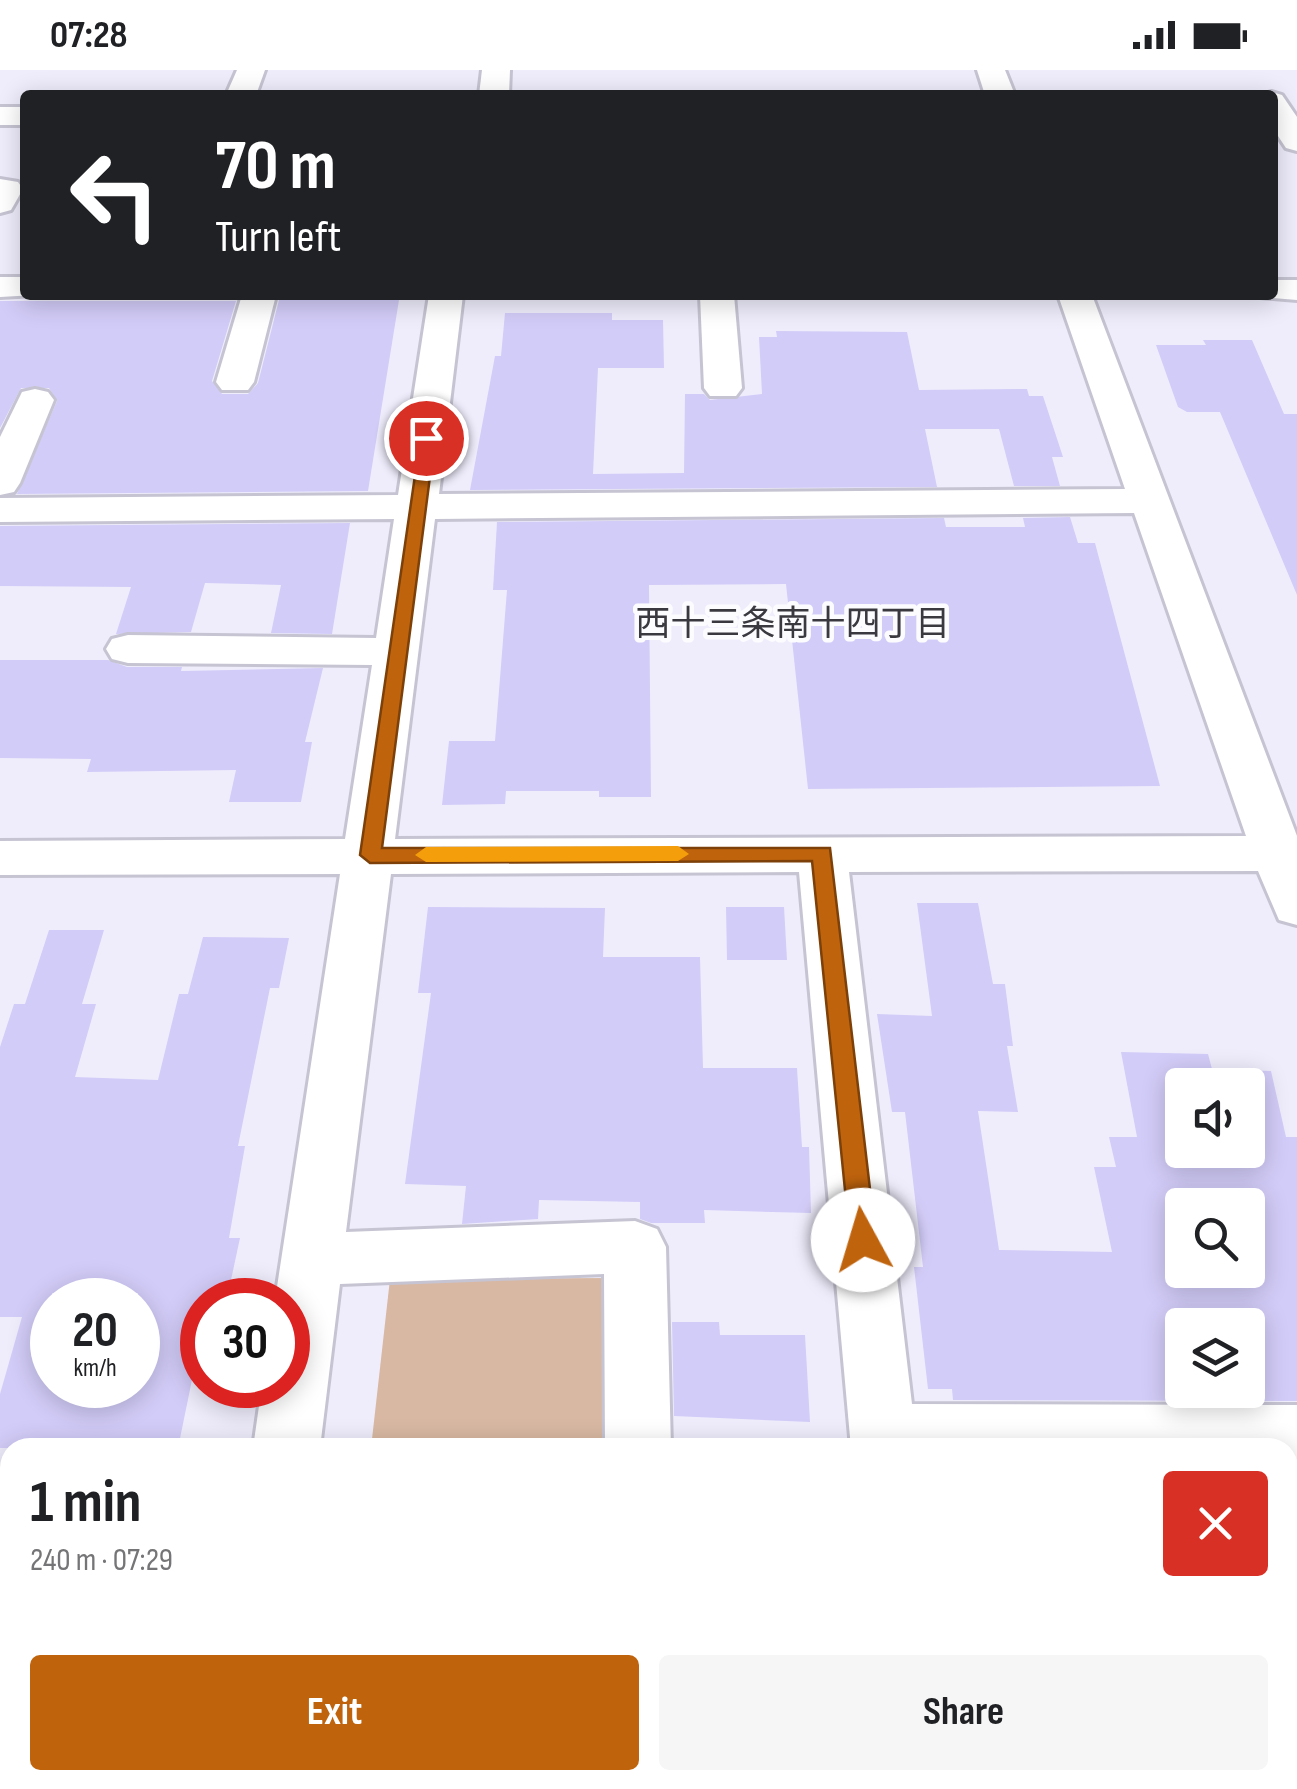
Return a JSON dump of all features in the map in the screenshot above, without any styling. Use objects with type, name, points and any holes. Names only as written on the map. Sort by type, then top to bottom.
[{"type":"street","points":[[1278,110],[1297,142]]},
{"type":"street","points":[[0,189],[7,189],[0,203]]},
{"type":"street","points":[[235,382],[258,300]]},
{"type":"street","points":[[287,1438],[445,300]]},
{"type":"street","points":[[717,300],[723,388]]},
{"type":"street","points":[[1078,300],[1150,501],[1288,853],[1297,907]]},
{"type":"street","points":[[0,483],[35,400]]},
{"type":"street","points":[[0,510],[1150,501]]},
{"type":"street","points":[[128,649],[398,652]]},
{"type":"street","points":[[822,853],[884,1438]]},
{"type":"street","points":[[0,858],[1288,853]]},
{"type":"street","points":[[313,1258],[635,1248],[638,1438]]},
{"type":"street","points":[[1090,1438],[1297,1435]]},
{"type":"shaded area","points":[[615,1278],[614,1438],[372,1438],[390,1279]]},
{"type":"building","points":[[279,300],[399,300],[368,491],[17,494],[57,401],[49,388],[21,388],[0,428],[0,301],[236,301],[212,381],[222,394],[248,394],[258,383]]},
{"type":"building","points":[[505,313],[612,313],[612,320],[663,320],[664,368],[598,368],[593,474],[684,473],[685,394],[704,394],[710,400],[762,394],[759,337],[777,337],[776,331],[907,332],[919,390],[1027,389],[1029,396],[1043,396],[1063,457],[1052,457],[1060,486],[1014,486],[999,429],[925,429],[937,487],[470,490],[495,356],[501,356]]},
{"type":"building","points":[[1203,340],[1252,340],[1284,414],[1297,414],[1297,595],[1220,412],[1187,412],[1178,407],[1156,345],[1206,345]]},
{"type":"building","points":[[1070,517],[1078,543],[1095,543],[1160,786],[808,789],[786,584],[649,585],[651,797],[599,797],[599,791],[506,791],[505,804],[442,805],[449,741],[495,741],[507,590],[493,590],[497,522],[944,518],[946,527],[1025,527],[1023,518]]},
{"type":"building","points":[[350,523],[332,634],[271,633],[281,585],[205,583],[191,632],[116,634],[131,587],[0,586],[0,526]]},
{"type":"building","points":[[0,660],[108,660],[127,667],[182,667],[181,671],[323,668],[305,742],[312,742],[301,802],[229,802],[236,770],[87,772],[91,759],[0,758]]},
{"type":"building","points":[[917,903],[978,903],[993,984],[1005,984],[1013,1046],[1007,1046],[1018,1112],[978,1111],[999,1250],[1112,1252],[1094,1167],[1116,1167],[1109,1137],[1137,1137],[1121,1052],[1208,1054],[1212,1068],[1165,1068],[1165,1168],[1265,1168],[1265,1071],[1271,1071],[1286,1137],[1297,1137],[1297,1401],[1265,1401],[1265,1308],[1165,1308],[1165,1401],[953,1400],[952,1389],[928,1389],[914,1267],[923,1267],[905,1112],[892,1112],[877,1014],[932,1016]]},
{"type":"building","points":[[428,907],[605,908],[603,957],[700,957],[703,1068],[797,1068],[802,1147],[809,1147],[811,1213],[704,1210],[705,1223],[651,1223],[640,1219],[640,1202],[539,1200],[538,1219],[462,1224],[466,1186],[405,1184],[431,993],[418,993]]},
{"type":"building","points":[[726,907],[784,907],[787,960],[727,960]]},
{"type":"building","points":[[49,930],[104,930],[82,1004],[96,1004],[75,1077],[158,1080],[179,994],[188,994],[203,937],[289,938],[279,988],[270,988],[238,1146],[245,1146],[229,1238],[240,1238],[231,1278],[180,1278],[180,1408],[186,1408],[180,1438],[0,1438],[0,1394],[22,1317],[0,1317],[0,1047],[14,1004],[25,1004]]},
{"type":"building","points":[[672,1322],[719,1322],[720,1335],[805,1335],[810,1422],[674,1416]]},
{"type":"slow traffic","points":[[426,855],[678,854]]},
{"type":"district","name":"西十三条南十四丁目","points":[[793,623]]},
{"type":"route","points":[[426,438],[370,855],[822,853],[863,1240]]}]
